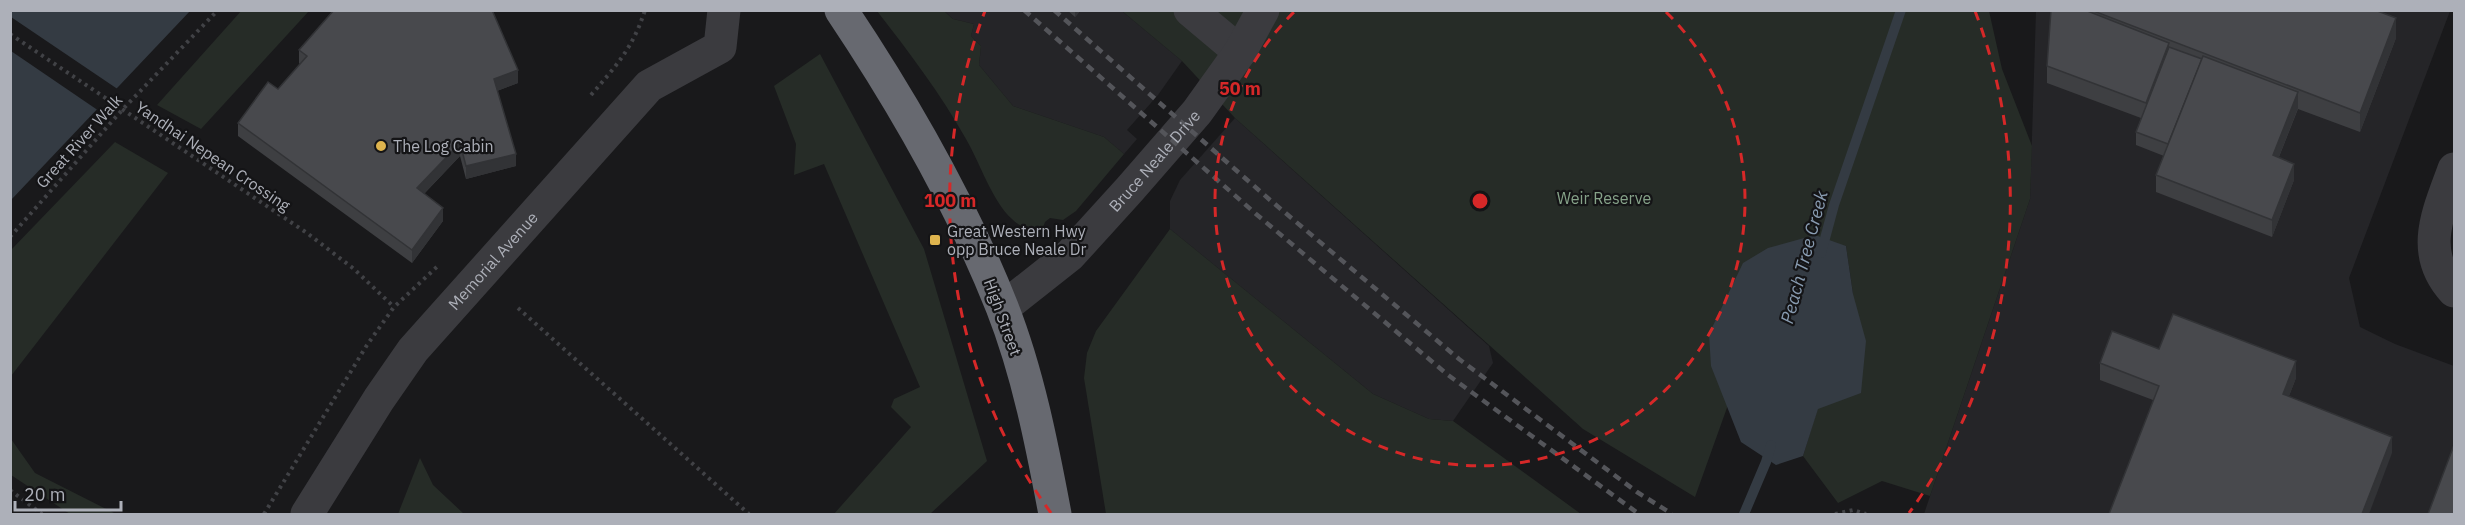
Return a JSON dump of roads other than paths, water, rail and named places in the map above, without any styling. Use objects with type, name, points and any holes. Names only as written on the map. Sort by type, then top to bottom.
[{"type":"highway","name":"High Street","points":[[841,10],[892,88],[943,178],[1003,308],[1038,428],[1055,514]]},
{"type":"street","name":"Memorial Avenue","points":[[307,514],[379,399],[413,350],[649,86],[720,47],[724,10]]},
{"type":"street","points":[[1190,10],[1240,52]]},
{"type":"street","name":"Bruce Neale Drive","points":[[1003,308],[1070,255],[1197,112],[1240,52],[1263,10]]},
{"type":"street","points":[[2454,169],[2433,233],[2436,262],[2454,291]]},
{"type":"water","points":[[11,11],[190,11],[11,200]]},
{"type":"water","points":[[1815,235],[1846,246],[1853,294],[1866,341],[1861,393],[1818,409],[1803,456],[1776,465],[1741,442],[1711,366],[1709,334],[1743,263],[1768,248]]},
{"type":"waterway","name":"Peach Tree Creek","points":[[1821,253],[1834,205],[1901,10]]},
{"type":"waterway","name":"Peach Tree Creek","points":[[1744,514],[1771,445]]},
{"type":"railway","points":[[1024,10],[1256,214],[1448,375],[1639,514]]},
{"type":"railway","points":[[1054,10],[1270,200],[1459,359],[1637,492],[1672,514]]},
{"type":"place","name":"The Log Cabin","points":[[381,146]]},
{"type":"place","name":"Great Western Hwy opp Bruce Neale Dr","points":[[935,240]]},
{"type":"park label","name":"Weir Reserve","points":[[1604,198]]}]
